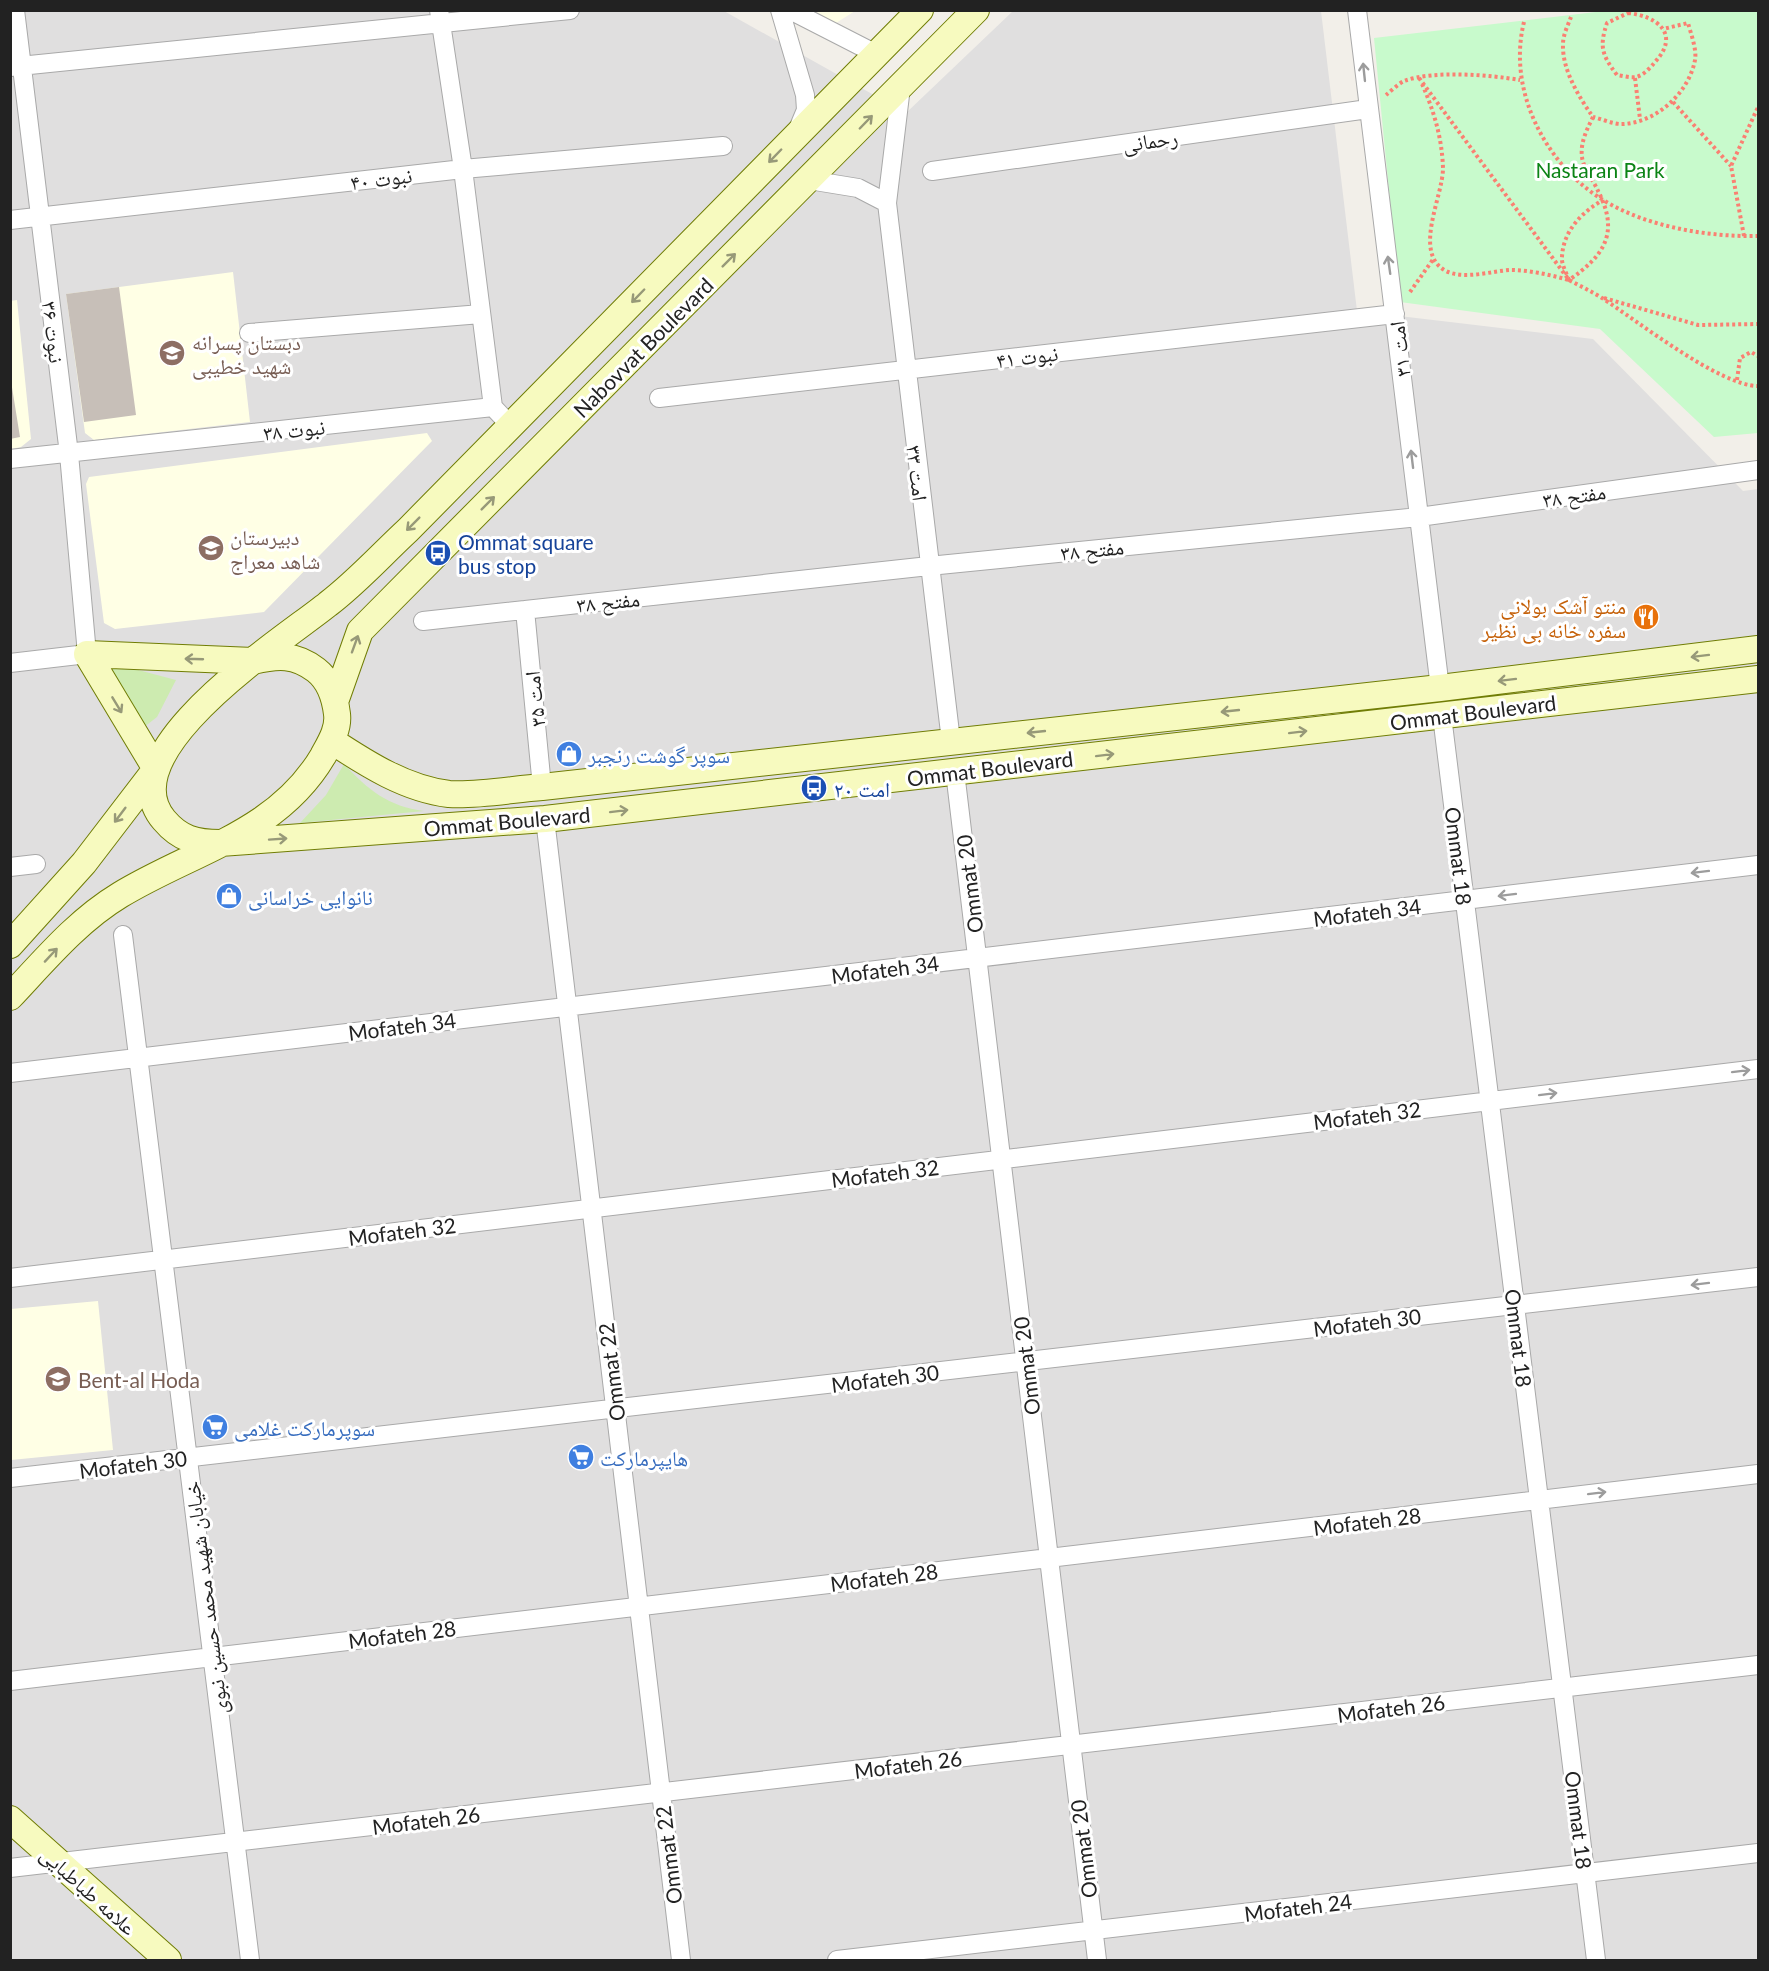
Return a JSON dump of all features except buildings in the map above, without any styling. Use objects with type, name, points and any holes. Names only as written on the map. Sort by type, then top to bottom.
[{"type":"main road","name":"Nabovvat Boulevard","points":[[253,661],[331,603],[511,426],[920,10]]},
{"type":"main road","name":"Nabovvat Boulevard","points":[[336,699],[360,630],[976,10]]},
{"type":"main road","name":"Ommat Boulevard","points":[[332,741],[371,767],[403,782],[450,794],[542,787],[1440,688],[1758,649]]},
{"type":"main road","points":[[10,997],[73,930],[119,896],[255,826],[286,803],[312,774],[332,741],[338,720],[336,699],[324,676],[303,660],[278,655],[253,661],[87,654]]},
{"type":"main road","points":[[87,654],[156,769],[153,792],[160,815],[175,833],[196,843],[220,843]]},
{"type":"main road","points":[[10,945],[84,862],[156,769],[188,720],[214,692],[253,661]]},
{"type":"main road","name":"Ommat Boulevard","points":[[220,843],[545,819],[1758,679]]},
{"type":"main road","points":[[1440,688],[1442,716]]},
{"type":"main road","name":"علامه طباطبایی","points":[[10,1820],[168,1960]]},
{"type":"street","name":"نبوت ۳۶","points":[[15,10],[17,66],[40,217],[69,454],[87,654]]},
{"type":"street","points":[[17,66],[440,18],[570,10]]},
{"type":"street","points":[[780,10],[806,95],[806,110],[795,135]]},
{"type":"street","points":[[790,10],[876,54]]},
{"type":"street","name":"امت ۳۱","points":[[1357,10],[1440,688]]},
{"type":"street","points":[[440,18],[463,169],[493,407],[511,426]]},
{"type":"street","name":"امت ۳۳","points":[[901,87],[887,203],[905,370],[951,741]]},
{"type":"street","name":"رحمانی","points":[[932,171],[1368,109]]},
{"type":"street","name":"نبوت ۴۰","points":[[10,220],[463,169],[723,146]]},
{"type":"street","points":[[809,180],[858,188],[887,203]]},
{"type":"street","points":[[249,333],[481,314]]},
{"type":"street","name":"نبوت ۴۱","points":[[659,398],[1395,314]]},
{"type":"street","name":"نبوت ۳۸","points":[[10,459],[493,407]]},
{"type":"street","name":"مفتح ۳۸","points":[[423,621],[930,566],[1419,517],[1758,470]]},
{"type":"street","name":"امت ۳۵","points":[[525,610],[542,787]]},
{"type":"street","points":[[10,663],[87,654]]},
{"type":"street","name":"Ommat 18","points":[[1442,716],[1596,1960]]},
{"type":"street","name":"Ommat 20","points":[[955,772],[1096,1960]]},
{"type":"street","name":"Ommat 22","points":[[545,819],[681,1960]]},
{"type":"street","points":[[10,867],[36,864]]},
{"type":"street","name":"Mofateh 34","points":[[10,1073],[1758,865]]},
{"type":"street","name":"خیابان شهید محمد حسین نبوی","points":[[123,935],[249,1960]]},
{"type":"street","name":"Mofateh 32","points":[[10,1278],[1758,1068]]},
{"type":"street","name":"Mofateh 30","points":[[10,1478],[1758,1277]]},
{"type":"street","name":"Mofateh 28","points":[[10,1681],[1758,1474]]},
{"type":"street","name":"Mofateh 26","points":[[10,1868],[1758,1665]]},
{"type":"street","name":"Mofateh 24","points":[[837,1960],[1758,1853]]},
{"type":"path","points":[[1628,13],[1646,15],[1663,28],[1666,40],[1659,58],[1647,71],[1635,78],[1617,75],[1604,57],[1602,38],[1606,23],[1628,13]]},
{"type":"path","points":[[1571,16],[1563,43],[1566,67],[1581,101],[1593,117],[1621,124],[1661,111],[1673,102],[1690,77],[1696,58],[1688,23],[1663,28]]},
{"type":"path","points":[[1524,22],[1520,38],[1520,80],[1532,116],[1548,148],[1576,177],[1603,200],[1645,218],[1699,234],[1758,236]]},
{"type":"path","points":[[1368,109],[1403,82],[1419,78],[1484,74],[1520,80]]},
{"type":"path","points":[[1419,78],[1435,114],[1443,169],[1429,245],[1434,258],[1446,271],[1462,274],[1511,270],[1540,273],[1569,280],[1600,297],[1695,361],[1737,380],[1758,386]]},
{"type":"path","points":[[1419,78],[1569,280]]},
{"type":"path","points":[[1635,78],[1640,119]]},
{"type":"path","points":[[1673,102],[1731,166],[1744,236]]},
{"type":"path","points":[[1731,166],[1758,107]]},
{"type":"path","points":[[1569,280],[1593,264],[1605,247],[1607,225],[1603,200],[1582,158],[1584,135],[1593,117]]},
{"type":"path","points":[[1569,280],[1561,258],[1569,233],[1583,211],[1603,200]]},
{"type":"path","points":[[1395,314],[1434,258]]},
{"type":"path","points":[[1600,297],[1698,325],[1758,324]]},
{"type":"path","points":[[1737,380],[1740,358],[1751,352],[1758,356]]},
{"type":"shaded area","points":[[11,11],[724,11],[906,113],[1013,11],[1321,11],[1357,311],[1593,339],[1743,491],[1758,489],[1758,1960],[11,1960]]},
{"type":"shaded area","points":[[815,11],[855,11],[836,23]]},
{"type":"shaded area","points":[[233,272],[250,422],[94,440],[85,433],[66,294]]},
{"type":"shaded area","points":[[17,300],[31,439],[21,447],[11,449],[10,301]]},
{"type":"shaded area","name":"دبیرستان شاهد معراج","points":[[427,433],[432,441],[264,612],[115,629],[104,623],[86,484],[89,477]]},
{"type":"shaded area","name":"Bent-al Hoda","points":[[98,1301],[113,1450],[11,1460],[11,1309]]},
{"type":"green space","name":"Nastaran Park","points":[[1604,11],[1758,11],[1758,433],[1714,437],[1600,329],[1400,302],[1374,38]]},
{"type":"green space","points":[[101,664],[123,666],[176,680],[157,717],[139,731]]},
{"type":"green space","points":[[344,764],[370,789],[389,801],[424,811],[300,823],[326,795]]},
{"type":"place","name":"دبستان پسرانه شهید خطیبی","points":[[172,353]]},
{"type":"place","name":"دبیرستان شاهد معراج","points":[[211,548]]},
{"type":"place","name":"Ommat square bus stop","points":[[438,553]]},
{"type":"place","name":"منتو آشک بولانی سفره خانه بی نظیر","points":[[1646,617]]},
{"type":"place","name":"سوپر گوشت رنجبر","points":[[569,754]]},
{"type":"place","name":"امت ۲۰","points":[[814,788]]},
{"type":"place","name":"نانوایی خراسانی","points":[[229,896]]},
{"type":"place","name":"Bent-al Hoda","points":[[58,1379]]},
{"type":"place","name":"سوپرمارکت غلامی","points":[[215,1427]]},
{"type":"place","name":"هایپرمارکت","points":[[581,1457]]}]
